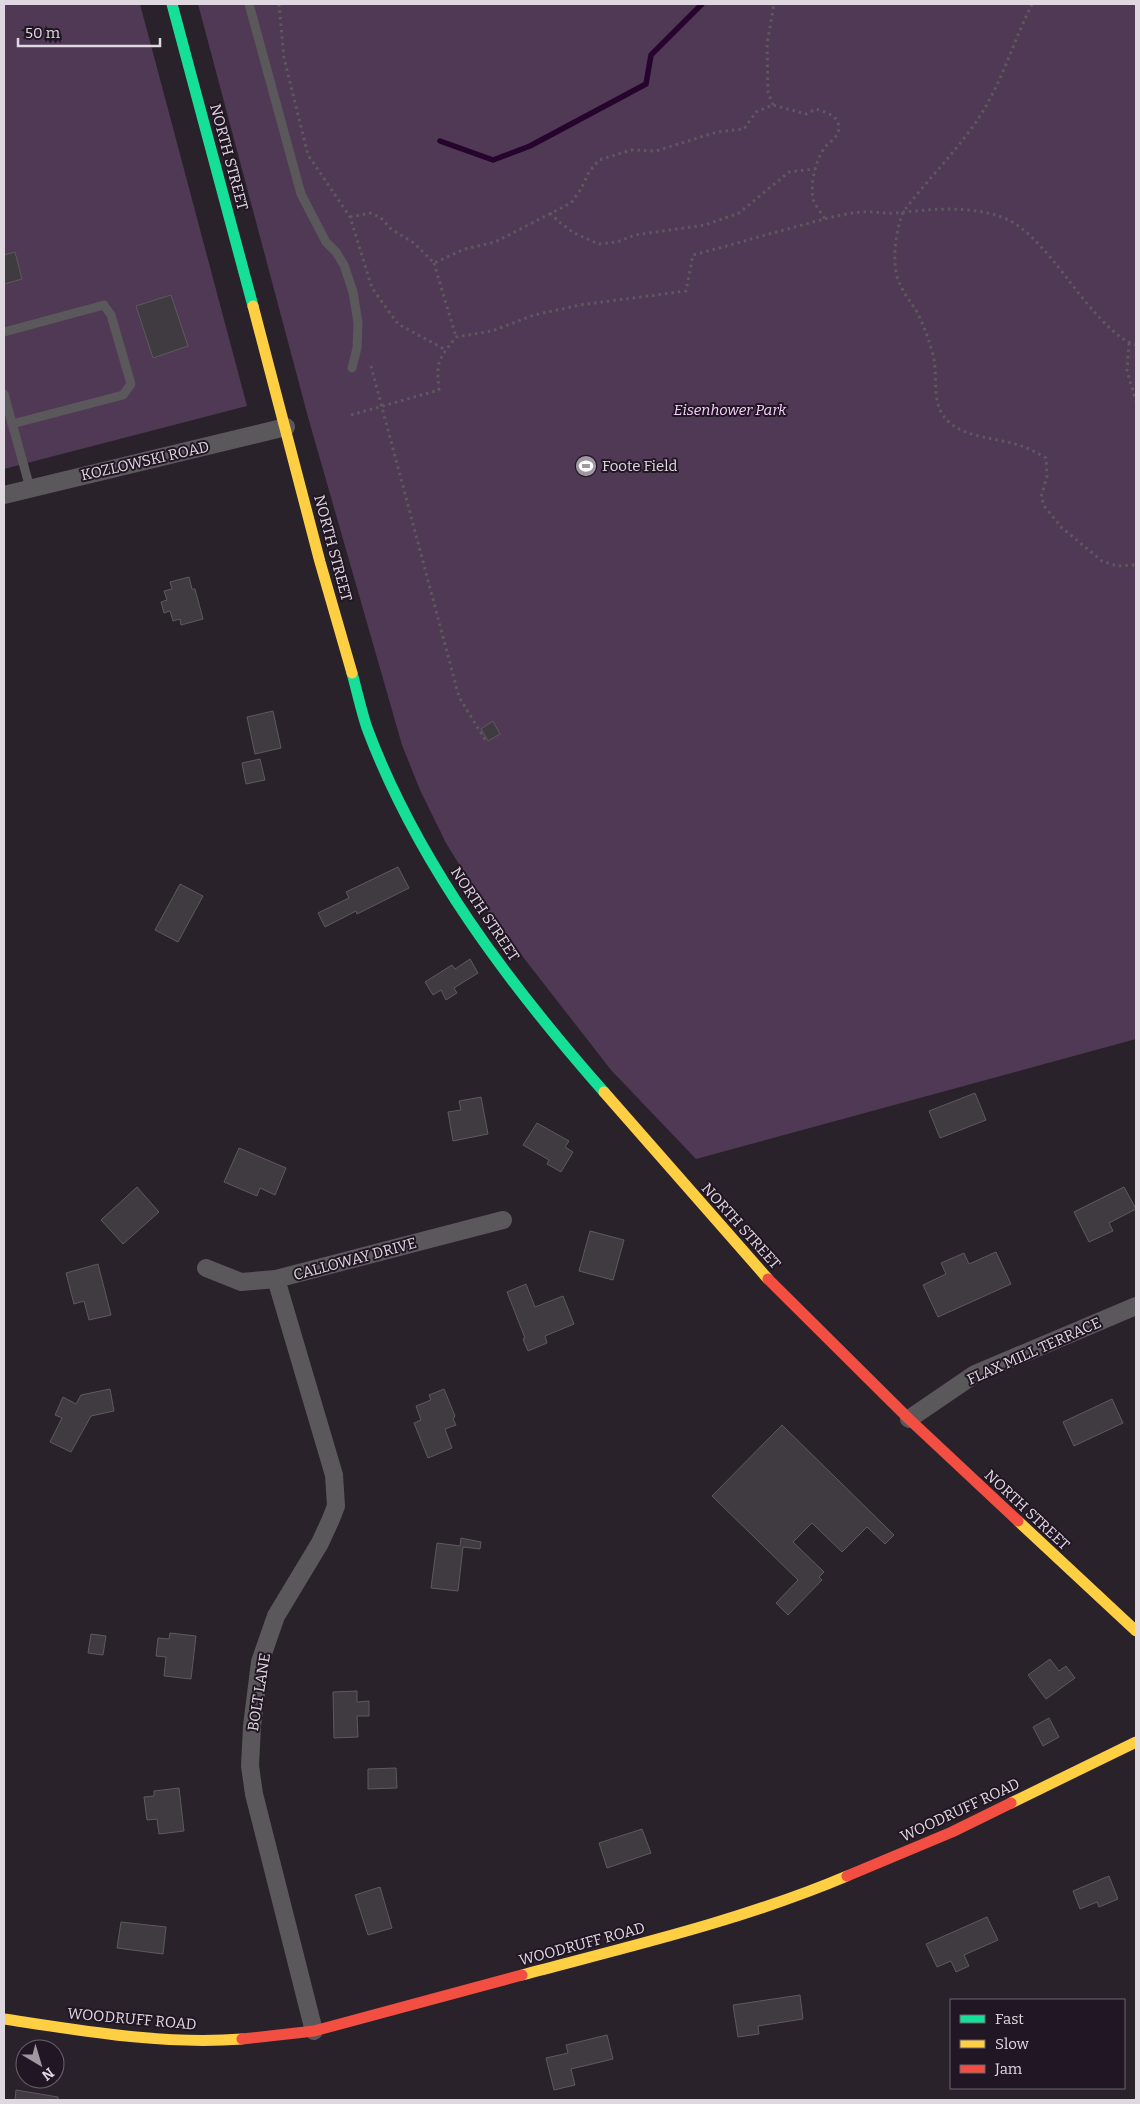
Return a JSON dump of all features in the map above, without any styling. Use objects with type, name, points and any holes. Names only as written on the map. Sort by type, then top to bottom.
[{"type":"main road","name":"NORTH STREET","points":[[172,4],[286,427],[320,562],[367,726],[393,789],[428,856],[462,910],[517,987],[583,1068],[777,1289],[909,1419],[1136,1631]]},
{"type":"main road","name":"WOODRUFF ROAD","points":[[4,2019],[131,2037],[189,2040],[256,2038],[314,2031],[689,1930],[783,1900],[828,1884],[952,1832],[1136,1742]]},
{"type":"street","name":"KOZLOWSKI ROAD","points":[[4,495],[286,427]]},
{"type":"street","name":"CALLOWAY DRIVE","points":[[206,1268],[241,1282],[276,1279],[503,1220]]},
{"type":"street","name":"BOLT LANE","points":[[276,1279],[334,1475],[336,1506],[320,1542],[276,1616],[260,1662],[252,1726],[250,1766],[254,1794],[314,2031]]},
{"type":"street","name":"FLAX MILL TERRACE","points":[[909,1419],[975,1374],[1136,1306]]},
{"type":"lane","points":[[249,4],[301,194],[326,242],[336,252],[344,265],[353,292],[358,323],[358,348],[352,368]]},
{"type":"lane","points":[[4,332],[104,305],[111,315],[132,384],[123,395],[12,424]]},
{"type":"lane","points":[[4,394],[30,488]]},
{"type":"path","points":[[279,4],[284,58],[308,155],[350,217],[372,288],[398,324],[446,350]]},
{"type":"path","points":[[773,105],[768,92],[767,44],[774,4]]},
{"type":"path","points":[[1032,4],[1020,27],[999,83],[978,120],[903,212],[897,229],[896,273],[902,289],[917,313],[934,358],[936,394],[940,413],[950,424],[968,432],[1014,444],[1032,450],[1046,458],[1046,476],[1041,497],[1045,507],[1061,527],[1102,561],[1117,566],[1136,565]]},
{"type":"path","points":[[434,262],[465,249],[495,242],[571,203],[581,189],[589,172],[599,160],[631,150],[656,151],[716,132],[744,129],[756,112],[773,105],[806,114],[816,109],[828,112],[836,120],[839,128],[836,137],[824,148],[815,169],[814,201],[825,219]]},
{"type":"path","points":[[550,213],[574,233],[599,244],[617,242],[635,235],[705,225],[739,213],[789,172],[815,169]]},
{"type":"path","points":[[351,415],[440,390],[436,367],[456,337],[492,331],[534,315],[580,305],[686,291],[693,255],[825,219],[864,212],[884,214],[924,209],[953,209],[981,212],[1005,218],[1028,233],[1057,264],[1100,318],[1129,343],[1136,345]]},
{"type":"path","points":[[350,217],[370,213],[380,217],[391,228],[414,243],[434,262],[456,337]]},
{"type":"path","points":[[1129,343],[1127,371],[1136,401]]},
{"type":"path","points":[[371,366],[459,697],[487,743]]},
{"type":"green space","points":[[4,4],[140,4],[247,406],[4,469]]},
{"type":"green space","name":"Eisenhower Park","points":[[198,4],[1136,4],[1136,1039],[696,1159],[611,1070],[488,912],[446,843],[420,790],[402,745],[308,417]]},
{"type":"building","points":[[15,252],[22,279],[4,284],[4,255]]},
{"type":"building","points":[[171,295],[188,346],[153,358],[136,306]]},
{"type":"building","points":[[189,577],[192,589],[195,589],[203,619],[181,625],[180,619],[173,621],[170,611],[164,613],[161,602],[167,600],[164,591],[172,589],[170,582]]},
{"type":"building","points":[[273,711],[281,748],[255,754],[247,717]]},
{"type":"building","points":[[493,721],[500,734],[488,741],[481,729]]},
{"type":"building","points":[[260,759],[265,780],[246,784],[242,763]]},
{"type":"building","points":[[398,867],[409,888],[357,914],[356,911],[325,927],[318,913],[349,898],[346,892]]},
{"type":"building","points":[[180,884],[203,896],[178,942],[155,930]]},
{"type":"building","points":[[470,959],[478,973],[454,988],[457,993],[446,1000],[441,990],[433,995],[425,982],[452,965],[455,969]]},
{"type":"building","points":[[975,1093],[986,1120],[940,1138],[929,1111]]},
{"type":"building","points":[[481,1097],[488,1134],[453,1141],[448,1112],[461,1110],[459,1101]]},
{"type":"building","points":[[537,1123],[569,1141],[565,1147],[573,1152],[561,1172],[547,1164],[549,1160],[523,1145]]},
{"type":"building","points":[[239,1148],[286,1168],[275,1195],[260,1188],[257,1196],[224,1182]]},
{"type":"building","points":[[137,1187],[159,1212],[123,1244],[101,1220]]},
{"type":"building","points":[[1124,1187],[1136,1209],[1109,1223],[1113,1231],[1089,1242],[1074,1212]]},
{"type":"building","points":[[590,1231],[624,1240],[613,1280],[579,1271]]},
{"type":"building","points":[[996,1252],[1011,1284],[938,1317],[923,1285],[946,1274],[941,1263],[964,1253],[969,1264]]},
{"type":"building","points":[[98,1264],[111,1315],[89,1320],[84,1301],[74,1304],[66,1273]]},
{"type":"building","points":[[526,1284],[535,1307],[563,1296],[574,1324],[545,1336],[547,1343],[528,1351],[523,1339],[525,1338],[507,1292]]},
{"type":"building","points":[[110,1389],[114,1411],[91,1416],[71,1452],[50,1442],[62,1418],[55,1415],[63,1397],[76,1404],[81,1395]]},
{"type":"building","points":[[444,1389],[455,1416],[453,1419],[456,1425],[445,1429],[452,1448],[428,1458],[414,1423],[421,1420],[416,1406],[431,1400],[429,1395]]},
{"type":"building","points":[[1112,1399],[1123,1423],[1074,1446],[1063,1422]]},
{"type":"building","points":[[782,1425],[894,1535],[885,1544],[867,1527],[842,1552],[812,1523],[793,1542],[824,1572],[819,1577],[822,1580],[788,1615],[776,1603],[798,1580],[712,1496]]},
{"type":"building","points":[[461,1538],[481,1542],[480,1549],[463,1547],[458,1591],[431,1588],[437,1543],[460,1546]]},
{"type":"building","points":[[170,1633],[196,1636],[191,1679],[164,1676],[166,1657],[156,1656],[158,1638],[169,1639]]},
{"type":"building","points":[[91,1634],[106,1636],[103,1655],[88,1653]]},
{"type":"building","points":[[1050,1659],[1059,1671],[1066,1666],[1075,1678],[1046,1699],[1028,1675]]},
{"type":"building","points":[[357,1691],[357,1702],[369,1701],[369,1716],[357,1716],[358,1737],[334,1738],[333,1692]]},
{"type":"building","points":[[1049,1718],[1059,1737],[1043,1746],[1033,1727]]},
{"type":"building","points":[[396,1768],[397,1788],[368,1789],[368,1769]]},
{"type":"building","points":[[179,1788],[184,1831],[159,1834],[157,1819],[147,1820],[144,1797],[154,1796],[154,1791]]},
{"type":"building","points":[[642,1829],[651,1853],[607,1868],[599,1843]]},
{"type":"building","points":[[1109,1876],[1118,1899],[1099,1907],[1097,1902],[1080,1909],[1073,1891]]},
{"type":"building","points":[[380,1887],[392,1928],[368,1935],[355,1895]]},
{"type":"building","points":[[987,1917],[998,1940],[964,1955],[969,1966],[956,1972],[951,1961],[937,1967],[926,1944]]},
{"type":"building","points":[[121,1922],[166,1927],[163,1954],[117,1948]]},
{"type":"building","points":[[800,1995],[803,2019],[758,2026],[759,2034],[738,2037],[733,2005]]},
{"type":"building","points":[[607,2035],[613,2059],[571,2069],[575,2085],[554,2090],[546,2058],[568,2053],[566,2045]]},
{"type":"building","points":[[16,2090],[58,2097],[58,2100],[15,2100]]},
{"type":"waterway","points":[[440,141],[493,160],[530,146],[646,84],[651,55],[702,4]]},
{"type":"traffic: fast","points":[[172,4],[253,306]]},
{"type":"traffic: fast","points":[[352,673],[367,728],[388,778],[412,827],[439,874],[469,921],[534,1009],[604,1092]]},
{"type":"traffic: slow","points":[[253,306],[320,562],[352,673]]},
{"type":"traffic: slow","points":[[604,1092],[768,1279]]},
{"type":"traffic: slow","points":[[1018,1521],[1136,1631]]},
{"type":"traffic: slow","points":[[1011,1803],[1136,1742]]},
{"type":"traffic: slow","points":[[522,1975],[645,1943],[727,1919],[808,1892],[847,1876]]},
{"type":"traffic: slow","points":[[4,2019],[123,2036],[182,2040],[242,2039]]},
{"type":"traffic: jam","points":[[768,1279],[909,1419],[1018,1521]]},
{"type":"traffic: jam","points":[[847,1876],[952,1832],[1011,1803]]},
{"type":"traffic: jam","points":[[242,2039],[314,2031],[522,1975]]},
{"type":"place","name":"Foote Field","points":[[586,466]]}]
